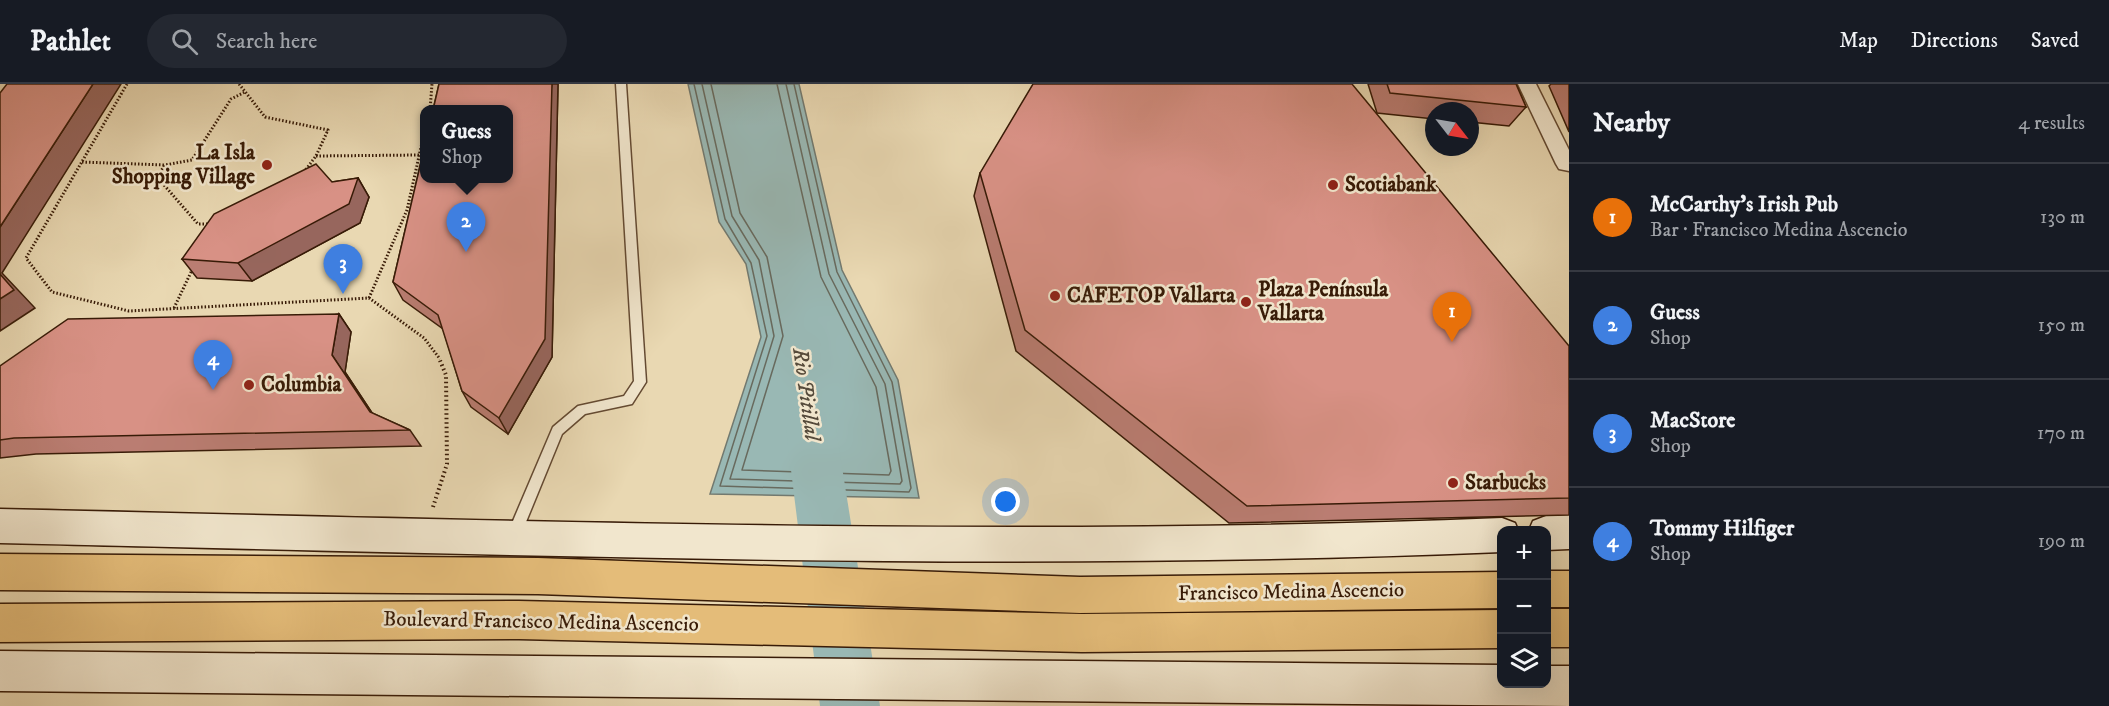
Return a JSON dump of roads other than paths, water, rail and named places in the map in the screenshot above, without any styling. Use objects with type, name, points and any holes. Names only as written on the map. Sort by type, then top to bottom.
[{"type":"highway","name":"Boulevard Francisco Medina Ascencio","points":[[0,573],[538,576],[1080,595]]},
{"type":"highway","points":[[1551,589],[1569,589]]},
{"type":"highway","name":"Francisco Medina Ascencio","points":[[1080,595],[1497,590]]},
{"type":"highway","name":"Boulevard Francisco Medina Ascencio","points":[[0,623],[519,620],[1082,633]]},
{"type":"highway","points":[[1551,628],[1569,628]]},
{"type":"highway","name":"Francisco Medina Ascencio","points":[[1082,633],[1497,629]]},
{"type":"main road","points":[[0,526],[423,536],[1072,544],[1497,535]]},
{"type":"main road","points":[[1551,533],[1569,532]]},
{"type":"main road","points":[[0,671],[530,674],[1097,691],[1569,686]]},
{"type":"street","points":[[1527,84],[1566,164],[1569,164]]},
{"type":"lane","points":[[513,537],[557,431],[582,410],[628,400],[640,382],[621,84]]},
{"type":"water","points":[[688,84],[799,84],[842,270],[898,380],[919,498],[710,494],[761,337],[746,264],[719,222]]},
{"type":"waterway","name":"Rio Pitillal","points":[[811,429],[850,706]]},
{"type":"place","name":"La Isla Shopping Village","points":[[267,165]]},
{"type":"place","name":"Scotiabank","points":[[1333,185]]},
{"type":"place","name":"Guess","points":[[466,252]]},
{"type":"place","name":"MacStore","points":[[343,294]]},
{"type":"place","name":"CAFETOP Vallarta","points":[[1055,296]]},
{"type":"place","name":"Plaza Península Vallarta","points":[[1246,302]]},
{"type":"place","name":"McCarthy’s Irish Pub","points":[[1452,342]]},
{"type":"place","name":"Columbia","points":[[249,385]]},
{"type":"place","name":"Tommy Hilfiger","points":[[213,390]]},
{"type":"place","name":"Starbucks","points":[[1453,483]]}]
